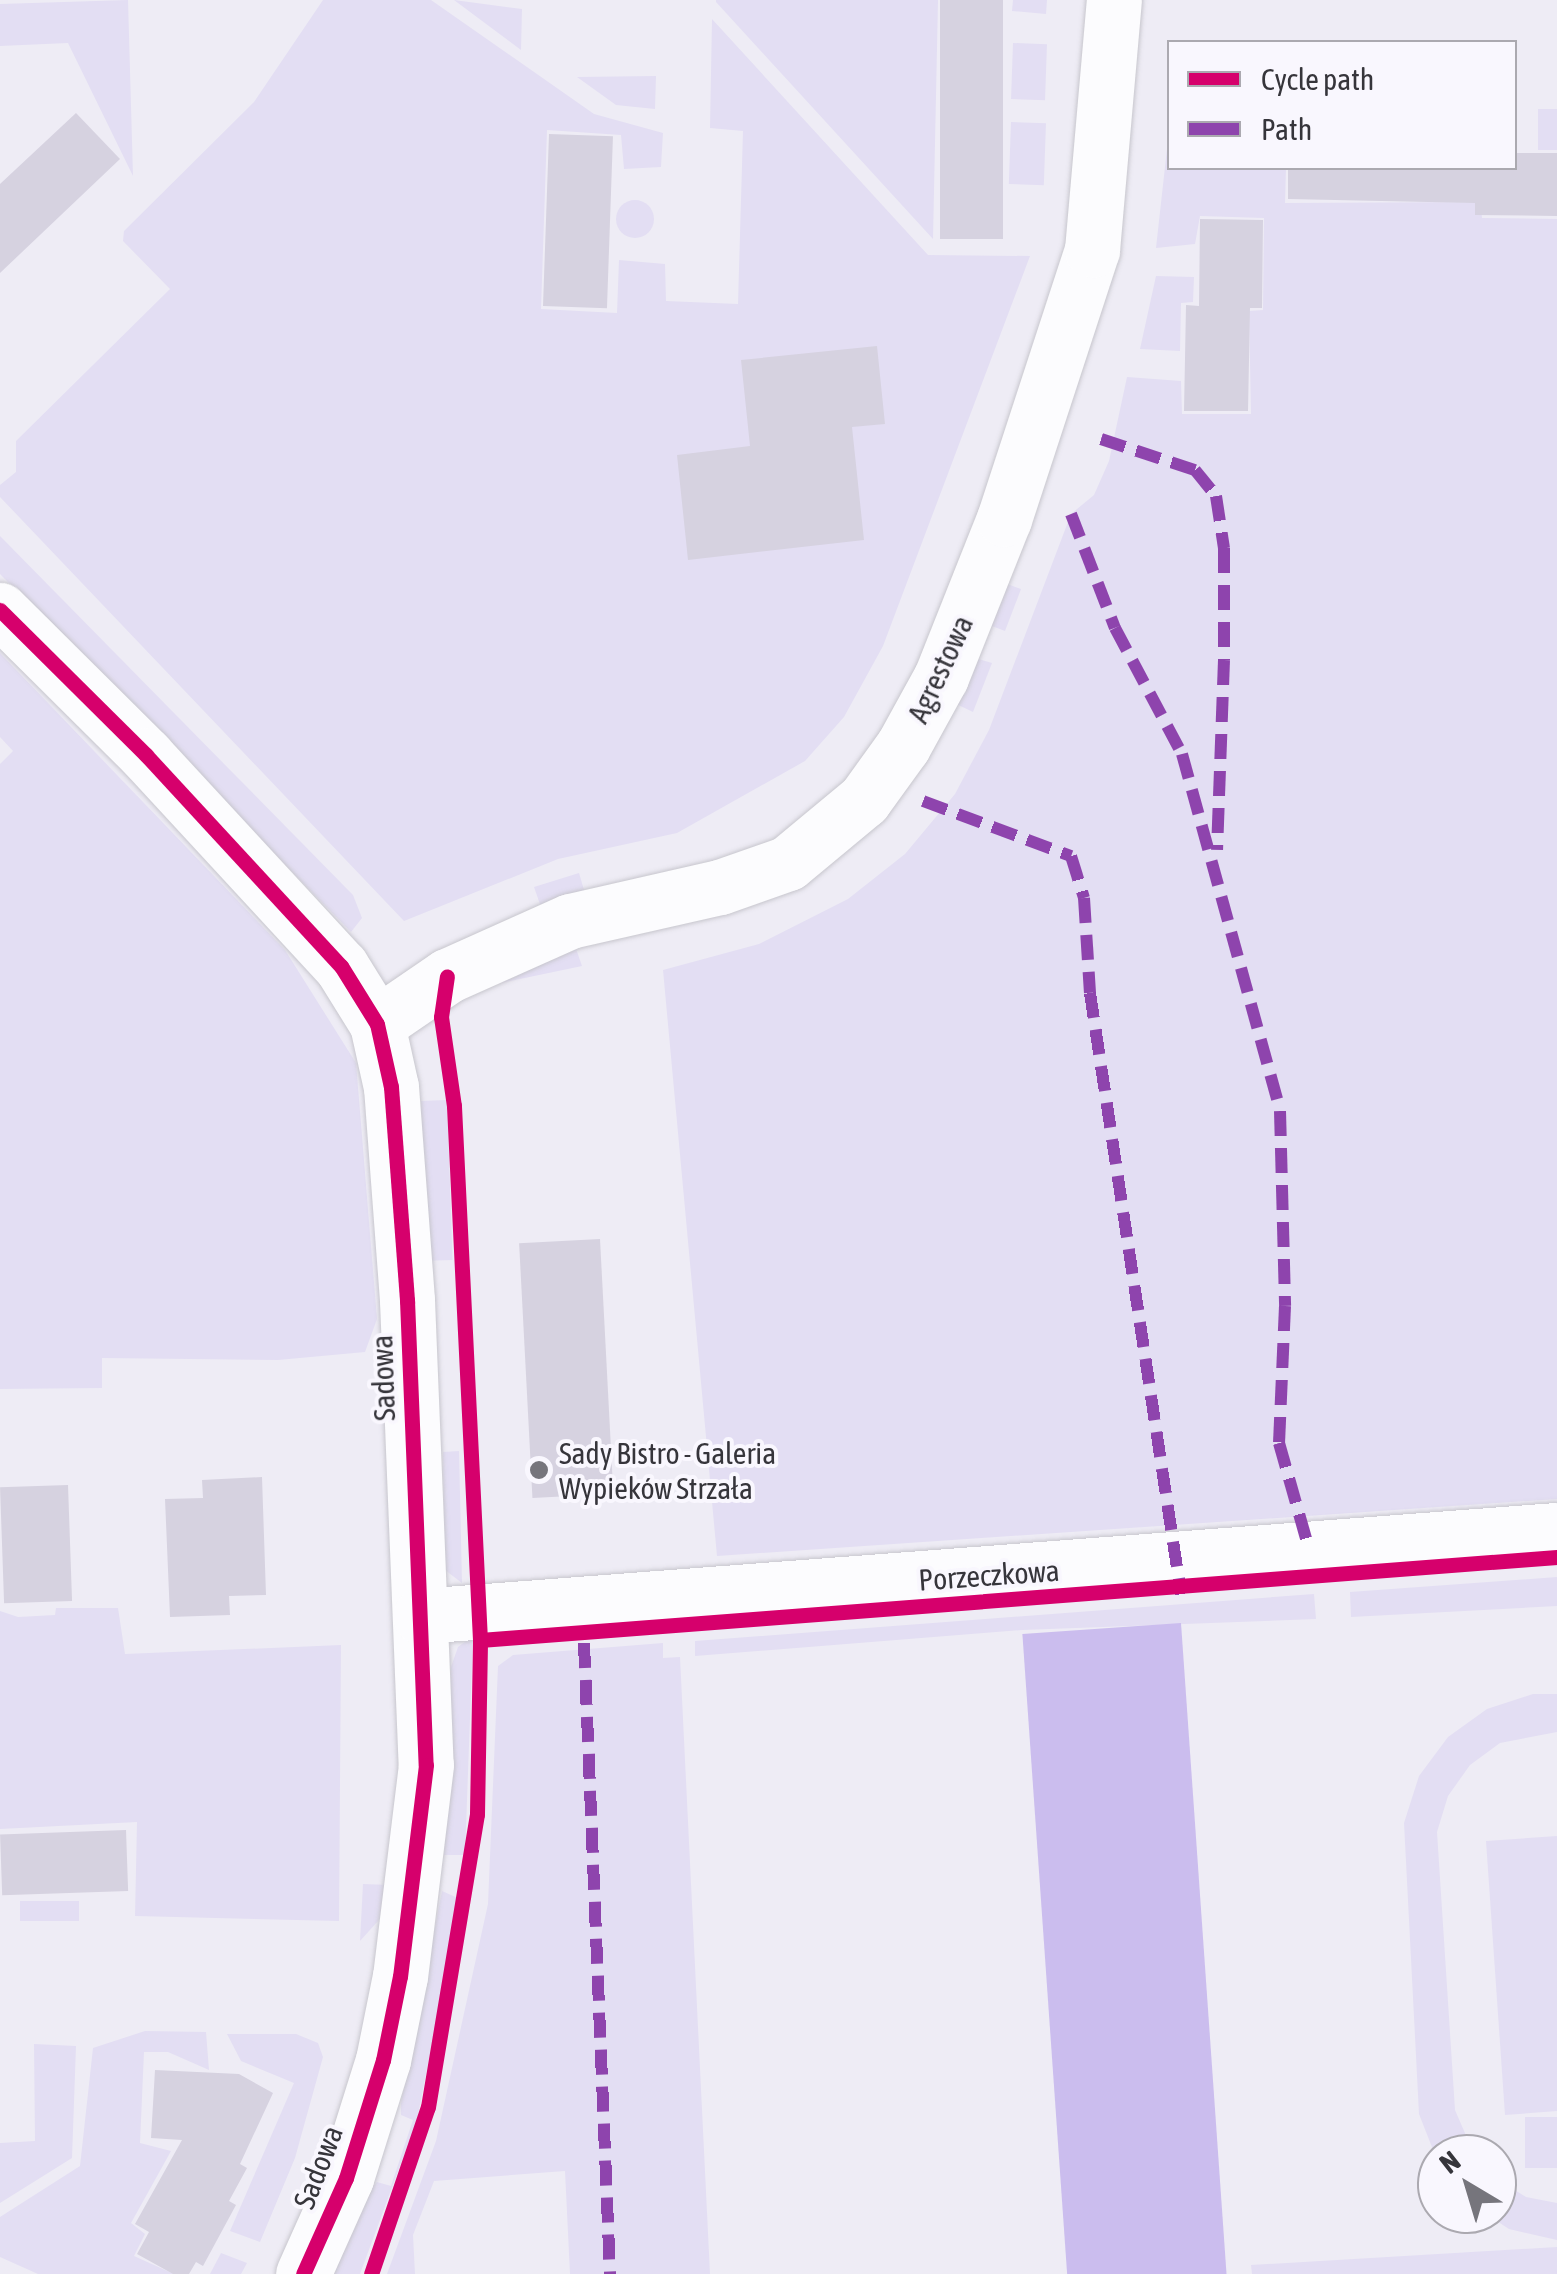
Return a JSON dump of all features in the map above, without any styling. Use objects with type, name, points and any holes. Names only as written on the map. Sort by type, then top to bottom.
[{"type":"street","name":"Agrestowa","points":[[377,1024],[447,976],[570,922],[720,888],[788,863],[864,800],[903,746],[940,677],[1004,519],[1092,250],[1114,0]]},
{"type":"street","name":"Sadowa","points":[[0,610],[323,944],[377,1024],[391,1087],[407,1300],[426,1765],[400,1976],[346,2178],[303,2274]]},
{"type":"street","name":"Porzeczkowa","points":[[420,1616],[1557,1530]]},
{"type":"shaded area","points":[[128,0],[133,176],[68,43],[0,46],[0,4]]},
{"type":"shaded area","points":[[323,0],[431,0],[594,114],[663,133],[661,167],[624,169],[621,135],[547,130],[541,309],[617,313],[619,260],[665,264],[666,301],[738,304],[743,131],[710,128],[712,19],[928,255],[1030,256],[883,646],[844,717],[805,761],[677,833],[558,859],[404,921],[0,497],[0,485],[16,472],[16,441],[170,289],[123,241],[124,231],[254,102]]},
{"type":"shaded area","points":[[454,0],[522,9],[521,50]]},
{"type":"shaded area","points":[[938,0],[933,239],[716,2]]},
{"type":"shaded area","points":[[1013,0],[1047,0],[1046,14],[1012,11]]},
{"type":"shaded area","points":[[1013,43],[1047,44],[1045,100],[1011,99]]},
{"type":"shaded area","points":[[656,76],[655,109],[616,105],[577,77]]},
{"type":"shaded area","points":[[1538,109],[1557,109],[1557,150],[1538,150]]},
{"type":"shaded area","points":[[1011,122],[1046,123],[1044,185],[1009,184]]},
{"type":"shaded area","points":[[1167,149],[1167,170],[1286,170],[1285,203],[1481,202],[1482,218],[1557,219],[1557,1499],[717,1556],[663,970],[759,944],[848,899],[905,854],[955,794],[989,730],[1071,514],[1094,495],[1109,461],[1127,377],[1181,381],[1182,414],[1251,414],[1249,311],[1263,310],[1264,218],[1200,216],[1195,244],[1156,248]]},
{"type":"shaded area","points":[[635,200],[648,206],[654,219],[648,232],[635,238],[622,232],[616,219],[622,206]]},
{"type":"shaded area","points":[[1156,276],[1194,277],[1193,302],[1181,303],[1180,351],[1140,349]]},
{"type":"shaded area","points":[[0,536],[353,895],[362,918],[351,932],[0,574]]},
{"type":"shaded area","points":[[993,579],[1021,589],[1005,631],[984,623]]},
{"type":"shaded area","points":[[0,653],[285,950],[356,1063],[377,1319],[365,1352],[278,1360],[102,1358],[102,1388],[0,1389],[0,764],[13,751],[0,737]]},
{"type":"shaded area","points":[[972,657],[992,663],[973,712],[948,700]]},
{"type":"shaded area","points":[[579,873],[587,900],[541,907],[534,887]]},
{"type":"shaded area","points":[[574,943],[582,966],[482,987]]},
{"type":"shaded area","points":[[447,1100],[453,1260],[427,1261],[421,1101]]},
{"type":"shaded area","points":[[459,1451],[462,1583],[445,1570],[443,1452]]},
{"type":"shaded area","points":[[1557,1577],[1557,1606],[1351,1617],[1350,1592]]},
{"type":"shaded area","points":[[1314,1594],[1316,1619],[1022,1630],[695,1656],[695,1641]]},
{"type":"shaded area","points":[[56,1608],[118,1608],[125,1654],[341,1645],[339,1921],[135,1916],[137,1822],[0,1829],[0,1611],[18,1617],[55,1615]]},
{"type":"shaded area","points":[[1181,1623],[1227,2274],[1067,2274],[1022,1634]]},
{"type":"shaded area","points":[[473,1636],[465,1855],[444,1855],[451,1667],[458,1647]]},
{"type":"shaded area","points":[[663,1643],[663,1658],[680,1657],[710,2274],[570,2274],[565,2171],[434,2181],[413,2235],[415,2274],[387,2274],[436,2141],[488,1904],[498,1666],[513,1655]]},
{"type":"shaded area","points":[[1533,1694],[1557,1694],[1557,1732],[1500,1743],[1470,1765],[1448,1796],[1437,1832],[1455,2110],[1465,2134],[1427,2134],[1419,2114],[1404,1823],[1419,1776],[1448,1737],[1487,1709]]},
{"type":"shaded area","points":[[1557,1836],[1557,2111],[1505,2115],[1486,1841]]},
{"type":"shaded area","points":[[363,1884],[389,1885],[388,1910],[360,1941]]},
{"type":"shaded area","points":[[442,1891],[460,1899],[417,2120],[360,2274],[334,2274],[370,2189],[377,2182],[391,2186],[413,2120],[401,2115],[401,2103]]},
{"type":"shaded area","points":[[20,1901],[79,1901],[79,1921],[20,1921]]},
{"type":"shaded area","points":[[145,2031],[206,2032],[209,2070],[168,2052],[144,2052],[140,2143],[171,2151],[131,2223],[145,2234],[134,2256],[174,2274],[38,2274],[0,2257],[0,2217],[80,2166],[93,2048]]},
{"type":"shaded area","points":[[227,2034],[296,2034],[318,2043],[323,2057],[295,2158],[260,2242],[230,2231],[294,2083],[241,2061]]},
{"type":"shaded area","points":[[34,2044],[76,2046],[72,2158],[0,2203],[0,2143],[35,2141]]},
{"type":"shaded area","points":[[1525,2117],[1557,2117],[1557,2168],[1525,2168]]},
{"type":"shaded area","points":[[1517,2191],[1557,2203],[1557,2240],[1517,2231]]},
{"type":"shaded area","points":[[1557,2247],[1557,2274],[1252,2274],[1251,2265]]},
{"type":"shaded area","points":[[221,2253],[247,2263],[241,2274],[210,2274]]},
{"type":"building","points":[[940,0],[1003,0],[1003,239],[940,239]]},
{"type":"building","points":[[76,113],[120,159],[0,273],[0,184]]},
{"type":"building","points":[[549,134],[613,136],[607,308],[543,306]]},
{"type":"building","points":[[1517,153],[1557,153],[1557,216],[1475,215],[1475,203],[1288,199],[1288,170],[1517,170]]},
{"type":"building","points":[[1200,219],[1263,220],[1262,308],[1250,308],[1248,411],[1184,411],[1186,305],[1199,306]]},
{"type":"building","points":[[877,346],[885,424],[852,427],[864,540],[688,560],[677,455],[750,446],[741,360]]},
{"type":"building","points":[[600,1239],[613,1494],[532,1498],[519,1243]]},
{"type":"building","points":[[262,1477],[266,1595],[229,1596],[230,1615],[170,1617],[165,1499],[203,1498],[202,1480]]},
{"type":"building","points":[[68,1485],[72,1601],[4,1603],[0,1487]]},
{"type":"building","points":[[126,1830],[128,1891],[2,1895],[0,1834]]},
{"type":"building","points":[[155,2070],[239,2074],[273,2093],[240,2164],[247,2168],[229,2201],[236,2205],[203,2266],[196,2262],[189,2274],[173,2274],[137,2254],[149,2232],[135,2224],[182,2140],[151,2138]]},
{"type":"marked path","points":[[1101,439],[1195,470],[1216,496],[1224,548],[1217,850]]},
{"type":"marked path","points":[[1071,514],[1115,628],[1182,754],[1280,1111],[1285,1306],[1279,1443],[1309,1549]]},
{"type":"marked path","points":[[923,801],[1071,856],[1084,898],[1090,993],[1181,1594]]},
{"type":"marked path","points":[[584,1643],[610,2274]]},
{"type":"cycle path","points":[[0,610],[146,755],[341,966],[377,1024],[391,1087],[407,1300],[426,1765],[400,1976],[383,2060],[346,2178],[303,2274]]},
{"type":"cycle path","points":[[371,2274],[428,2107],[477,1814],[480,1640],[454,1106],[441,1017],[447,976]]},
{"type":"cycle path","points":[[480,1640],[1557,1557]]},
{"type":"place","name":"Sady Bistro - Galeria Wypieków Strzała","points":[[539,1470]]}]
